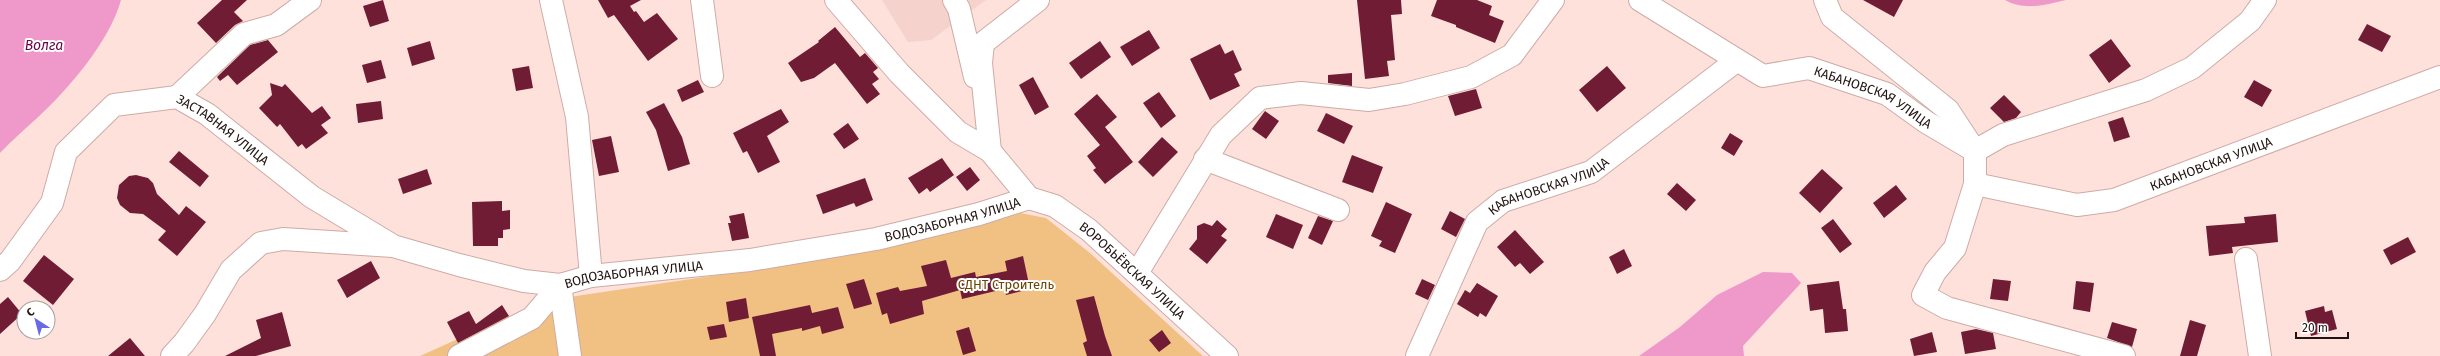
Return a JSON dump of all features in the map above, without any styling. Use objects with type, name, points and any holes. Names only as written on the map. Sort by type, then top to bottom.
[{"type":"street","points":[[177,97],[244,34],[276,25],[310,0]]},
{"type":"street","points":[[551,0],[577,117],[591,276]]},
{"type":"street","points":[[702,0],[712,76]]},
{"type":"street","points":[[836,0],[899,73],[958,132],[990,151],[1029,198]]},
{"type":"street","points":[[954,0],[959,9],[966,47],[987,123]]},
{"type":"street","points":[[990,151],[981,64],[983,44],[1038,0]]},
{"type":"street","points":[[1137,273],[1221,135],[1260,98],[1301,92],[1369,100],[1405,94],[1471,77],[1512,55],[1553,0]]},
{"type":"street","name":"КАБАНОВСКАЯ УЛИЦА","points":[[1640,0],[1736,61],[1763,76],[1809,68],[1887,94],[1926,122],[1975,151]]},
{"type":"street","points":[[1825,0],[1832,17],[1948,110],[1975,151],[1975,184],[1956,248],[1935,272],[1923,295],[1947,308],[2069,350],[2124,356]]},
{"type":"street","points":[[1975,151],[2003,135],[2146,90],[2192,68],[2250,21],[2265,0]]},
{"type":"street","name":"КАБАНОВСКАЯ УЛИЦА","points":[[1417,356],[1477,222],[1504,202],[1591,172],[1736,61]]},
{"type":"street","name":"КАБАНОВСКАЯ УЛИЦА","points":[[1975,184],[2077,205],[2114,200],[2440,77]]},
{"type":"street","name":"ЗАСТАВНАЯ УЛИЦА","points":[[0,270],[10,261],[52,203],[66,152],[76,142],[114,105],[177,97],[207,114],[312,198],[393,246]]},
{"type":"street","points":[[1205,159],[1338,210]]},
{"type":"street","name":"ВОДОЗАБОРНАЯ УЛИЦА","points":[[172,356],[197,326],[231,270],[261,243],[283,238],[393,246],[516,279],[560,285],[591,276],[750,260],[876,239],[979,214],[1029,198]]},
{"type":"street","name":"ВОРОБЬЁВСКАЯ УЛИЦА","points":[[1029,198],[1055,206],[1083,226],[1137,273],[1227,356]]},
{"type":"street","points":[[2246,259],[2260,356]]},
{"type":"street","points":[[459,356],[532,318],[560,285]]},
{"type":"street","points":[[560,285],[570,356]]},
{"type":"shaded area","points":[[882,0],[986,0],[931,40],[908,42]]},
{"type":"green space","name":"СДНТ Строитель","points":[[1004,210],[1046,218],[1090,253],[1203,356],[420,356],[529,307],[576,296],[752,270]]},
{"type":"water","name":"Волга","points":[[0,0],[121,0],[107,32],[74,80],[48,108],[0,153]]},
{"type":"water","points":[[2005,0],[2066,0],[2043,5],[2028,6]]},
{"type":"water","points":[[1763,272],[1792,273],[1801,283],[1743,346],[1744,356],[1639,356],[1680,327],[1717,295]]},
{"type":"building","points":[[222,0],[247,0],[234,12],[243,21],[235,25],[216,43],[197,23]]},
{"type":"building","points":[[383,0],[389,21],[370,27],[363,6]]},
{"type":"building","points":[[598,0],[641,0],[630,6],[634,12],[636,11],[644,22],[657,13],[678,39],[648,61],[614,15],[608,18]]},
{"type":"building","points":[[1357,0],[1401,0],[1402,14],[1391,15],[1395,60],[1387,61],[1389,76],[1365,79]]},
{"type":"building","points":[[1437,0],[1477,0],[1492,6],[1489,15],[1504,21],[1495,43],[1456,27],[1456,25],[1431,16]]},
{"type":"building","points":[[1863,0],[1903,0],[1894,17]]},
{"type":"building","points":[[2367,24],[2391,36],[2382,52],[2358,40]]},
{"type":"building","points":[[835,27],[860,57],[865,53],[878,68],[873,72],[879,79],[872,84],[880,94],[867,104],[835,63],[814,78],[801,82],[788,63],[819,42],[818,41]]},
{"type":"building","points":[[1149,30],[1160,48],[1132,66],[1120,47]]},
{"type":"building","points":[[2111,39],[2131,66],[2109,83],[2089,55]]},
{"type":"building","points":[[268,40],[278,52],[237,85],[228,75],[220,81],[217,77],[250,45]]},
{"type":"building","points":[[430,41],[435,59],[412,66],[407,48]]},
{"type":"building","points":[[1100,41],[1111,57],[1081,79],[1069,63]]},
{"type":"building","points":[[1220,44],[1225,54],[1233,50],[1242,70],[1234,74],[1240,86],[1210,100],[1190,59]]},
{"type":"building","points":[[381,60],[386,78],[367,83],[362,65]]},
{"type":"building","points":[[529,66],[533,88],[516,91],[512,69]]},
{"type":"building","points":[[1607,66],[1626,88],[1597,112],[1579,90]]},
{"type":"building","points":[[1352,73],[1352,86],[1328,83],[1328,75]]},
{"type":"building","points":[[1033,77],[1049,107],[1035,115],[1019,85]]},
{"type":"building","points":[[698,80],[704,92],[682,102],[677,90]]},
{"type":"building","points":[[2254,80],[2272,90],[2262,107],[2244,97]]},
{"type":"building","points":[[270,83],[282,87],[285,84],[312,113],[322,106],[331,118],[321,125],[328,133],[306,149],[302,144],[298,147],[280,124],[277,127],[259,108],[272,95]]},
{"type":"building","points":[[1476,89],[1482,108],[1455,116],[1448,96]]},
{"type":"building","points":[[1159,92],[1176,116],[1161,128],[1143,103]]},
{"type":"building","points":[[1097,94],[1117,117],[1105,127],[1133,162],[1105,184],[1093,170],[1096,168],[1087,156],[1100,145],[1074,114]]},
{"type":"building","points":[[2004,95],[2021,112],[2016,118],[2004,122],[1990,108]]},
{"type":"building","points":[[381,101],[383,119],[358,123],[356,104]]},
{"type":"building","points":[[664,103],[682,137],[690,164],[668,171],[656,130],[646,112]]},
{"type":"building","points":[[781,109],[789,122],[767,136],[780,162],[758,173],[747,151],[743,153],[733,133]]},
{"type":"building","points":[[1265,111],[1279,121],[1266,139],[1252,129]]},
{"type":"building","points":[[1326,113],[1353,126],[1344,144],[1317,131]]},
{"type":"building","points":[[2123,117],[2130,137],[2114,142],[2108,122]]},
{"type":"building","points":[[848,123],[859,139],[844,149],[833,134]]},
{"type":"building","points":[[1730,133],[1743,141],[1734,156],[1721,148]]},
{"type":"building","points":[[611,136],[619,172],[599,176],[592,140]]},
{"type":"building","points":[[1162,137],[1178,152],[1153,177],[1138,162]]},
{"type":"building","points":[[179,151],[209,176],[200,187],[169,162]]},
{"type":"building","points":[[1352,155],[1383,167],[1373,193],[1342,182]]},
{"type":"building","points":[[942,158],[954,175],[930,192],[927,188],[919,194],[908,178]]},
{"type":"building","points":[[970,167],[980,180],[967,191],[956,177]]},
{"type":"building","points":[[427,169],[432,184],[403,194],[398,179]]},
{"type":"building","points":[[1822,169],[1843,188],[1820,213],[1799,193]]},
{"type":"building","points":[[136,175],[148,178],[153,183],[157,194],[179,215],[186,206],[206,222],[177,256],[158,240],[166,231],[143,214],[130,213],[120,205],[117,198],[119,185],[129,176]]},
{"type":"building","points":[[865,178],[873,200],[856,207],[854,203],[823,214],[816,195]]},
{"type":"building","points":[[1677,183],[1696,200],[1686,211],[1667,194]]},
{"type":"building","points":[[1896,185],[1907,199],[1884,218],[1873,203]]},
{"type":"building","points":[[502,201],[502,211],[510,210],[510,229],[503,230],[503,238],[498,238],[498,246],[473,246],[472,202]]},
{"type":"building","points":[[1386,202],[1412,214],[1395,253],[1379,246],[1382,241],[1371,236]]},
{"type":"building","points":[[1450,211],[1465,219],[1456,237],[1441,229]]},
{"type":"building","points":[[744,213],[749,238],[732,241],[728,223],[731,223],[729,216]]},
{"type":"building","points":[[1276,214],[1303,225],[1293,249],[1266,237]]},
{"type":"building","points":[[2276,214],[2278,242],[2232,247],[2233,253],[2209,256],[2206,226],[2245,223],[2244,217]]},
{"type":"building","points":[[1318,216],[1333,221],[1322,245],[1308,238]]},
{"type":"building","points":[[1833,219],[1852,244],[1840,253],[1821,228]]},
{"type":"building","points":[[1217,220],[1227,229],[1221,236],[1227,240],[1207,264],[1189,249],[1197,239],[1197,226],[1204,223],[1212,226]]},
{"type":"building","points":[[1515,230],[1544,262],[1530,274],[1520,263],[1515,267],[1497,247]]},
{"type":"building","points":[[2408,237],[2416,252],[2391,265],[2383,250]]},
{"type":"building","points":[[1624,249],[1632,266],[1617,274],[1609,257]]},
{"type":"building","points":[[44,255],[74,279],[56,301],[56,300],[47,300],[23,281]]},
{"type":"building","points":[[1023,256],[1030,289],[1006,295],[1004,289],[962,299],[960,290],[922,301],[924,314],[890,324],[887,313],[882,315],[876,293],[898,287],[900,291],[927,286],[921,266],[946,260],[951,278],[975,272],[976,277],[1007,271],[1005,261]]},
{"type":"building","points":[[371,261],[380,278],[347,298],[337,280]]},
{"type":"building","points":[[864,279],[872,304],[854,309],[846,284]]},
{"type":"building","points":[[1422,279],[1435,285],[1428,300],[1415,294]]},
{"type":"building","points":[[1993,279],[2011,281],[2008,301],[1990,299]]},
{"type":"building","points":[[1839,281],[1843,309],[1846,309],[1848,331],[1825,333],[1823,309],[1810,311],[1807,285]]},
{"type":"building","points":[[2076,281],[2094,283],[2090,312],[2073,309]]},
{"type":"building","points":[[1477,283],[1498,296],[1486,317],[1480,313],[1478,317],[1457,304],[1465,290],[1470,293]]},
{"type":"building","points":[[1094,296],[1112,356],[1087,356],[1083,343],[1087,341],[1076,300]]},
{"type":"building","points":[[8,297],[16,307],[16,319],[0,334],[0,304]]},
{"type":"building","points":[[746,298],[749,318],[729,322],[726,302]]},
{"type":"building","points":[[502,305],[509,316],[458,343],[447,322],[469,311],[476,324]]},
{"type":"building","points":[[810,305],[812,313],[838,307],[844,328],[822,334],[820,326],[802,331],[802,328],[772,334],[776,356],[760,356],[752,317]]},
{"type":"building","points":[[2324,306],[2325,312],[2332,310],[2337,329],[2311,336],[2305,311]]},
{"type":"building","points":[[282,312],[291,346],[256,356],[225,356],[261,338],[256,320]]},
{"type":"building","points":[[2190,320],[2206,325],[2197,356],[2180,356]]},
{"type":"building","points":[[2112,322],[2137,329],[2132,347],[2107,338]]},
{"type":"building","points":[[724,324],[727,337],[710,340],[707,327]]},
{"type":"building","points":[[969,327],[976,351],[963,355],[956,331]]},
{"type":"building","points":[[1976,329],[1993,333],[1996,349],[1965,354],[1961,332]]},
{"type":"building","points":[[1162,330],[1171,343],[1159,352],[1149,340]]},
{"type":"building","points":[[1932,332],[1937,352],[1914,356],[1910,339]]},
{"type":"building","points":[[130,338],[145,356],[108,356]]}]
